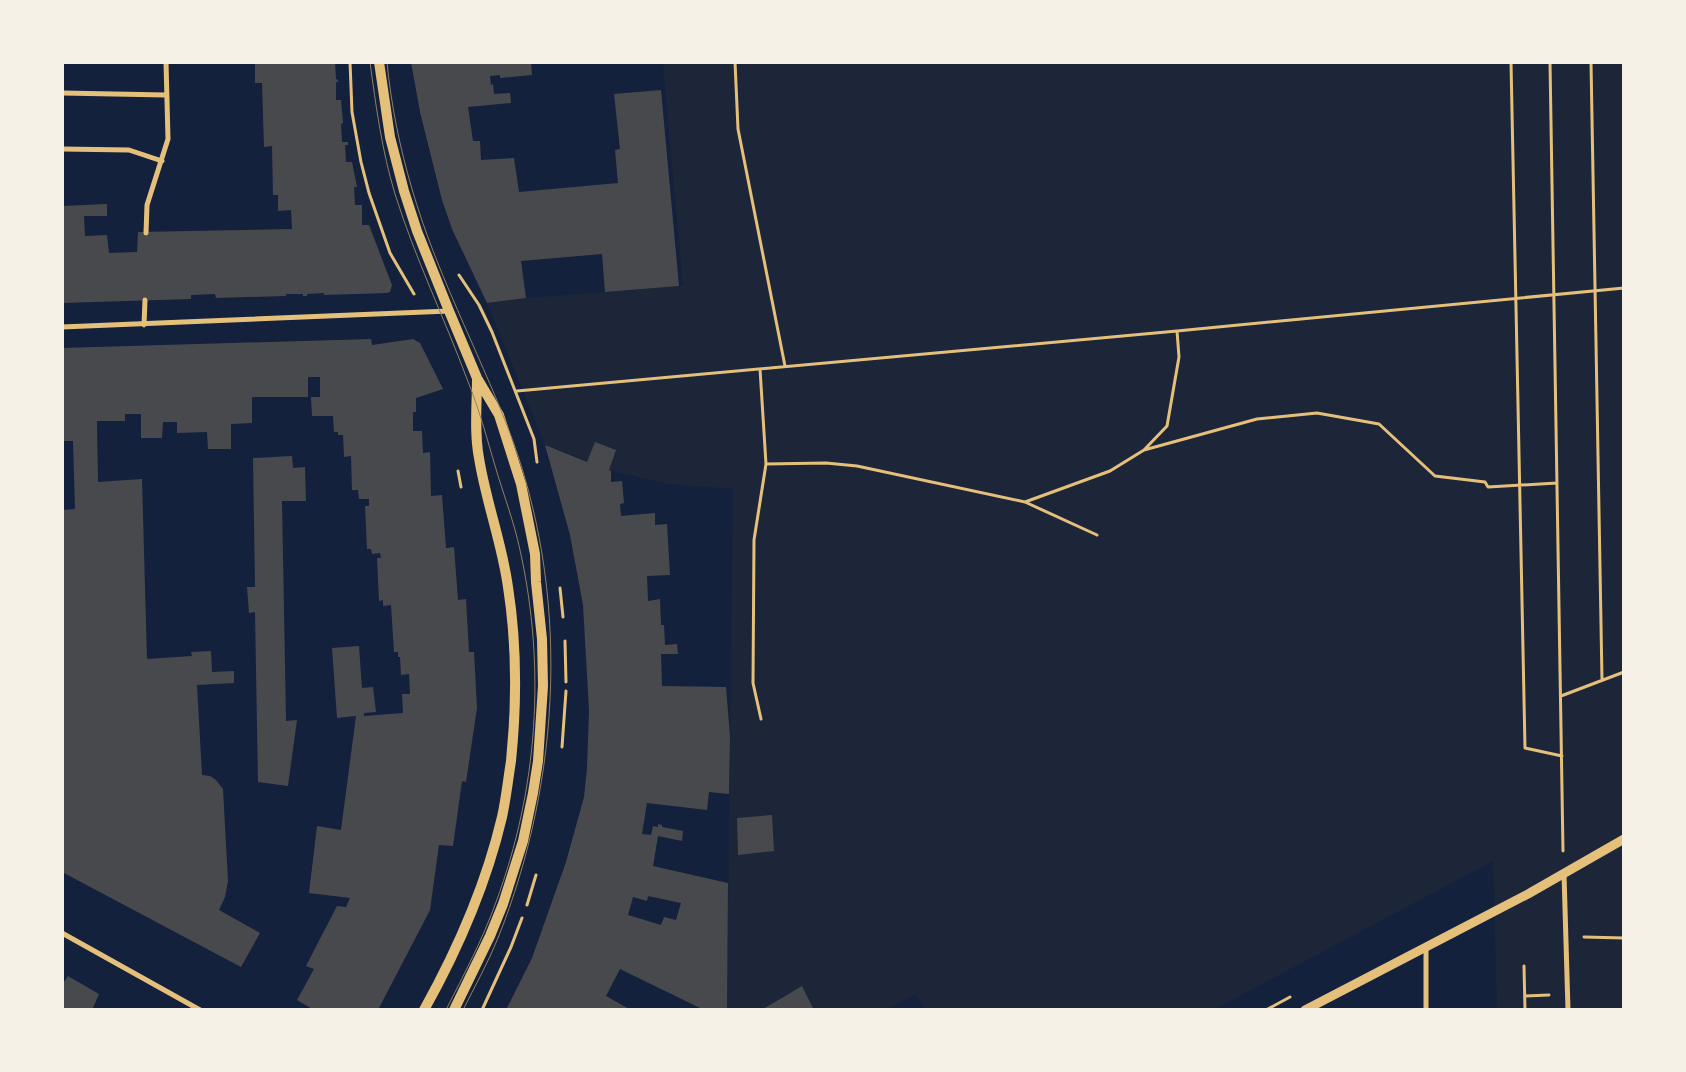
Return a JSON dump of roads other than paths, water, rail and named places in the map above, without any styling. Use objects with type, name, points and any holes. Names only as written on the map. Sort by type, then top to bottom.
[{"type":"main road","points":[[379,62],[388,129],[404,191],[417,231],[477,378],[499,415],[521,484],[532,531],[542,639],[543,686],[538,761],[523,841],[513,875],[490,936],[454,1010]]},
{"type":"main road","points":[[424,1010],[445,972],[465,927],[482,883],[502,817],[508,785],[516,705],[516,664],[508,587],[501,548],[481,470],[476,437],[477,378]]},
{"type":"street","points":[[146,233],[147,205],[168,139],[166,62]]},
{"type":"street","points":[[62,93],[166,95]]},
{"type":"street","points":[[62,149],[129,150],[162,161]]},
{"type":"street","points":[[144,325],[145,300]]},
{"type":"street","points":[[62,327],[449,311]]},
{"type":"street","points":[[1305,1010],[1426,948],[1564,874],[1624,839]]},
{"type":"street","points":[[1564,874],[1568,1010]]},
{"type":"street","points":[[62,933],[200,1010]]},
{"type":"street","points":[[1426,948],[1426,1010]]},
{"type":"tram line","points":[[370,62],[377,112],[390,178],[411,241],[475,401],[515,529],[528,594],[533,638],[534,728],[521,816],[510,859],[491,916],[446,1010]]},
{"type":"tram line","points":[[387,62],[400,142],[422,220],[445,280],[508,428],[528,490],[542,554],[549,619],[551,684],[546,749],[535,814],[519,877],[498,938],[463,1010]]}]
